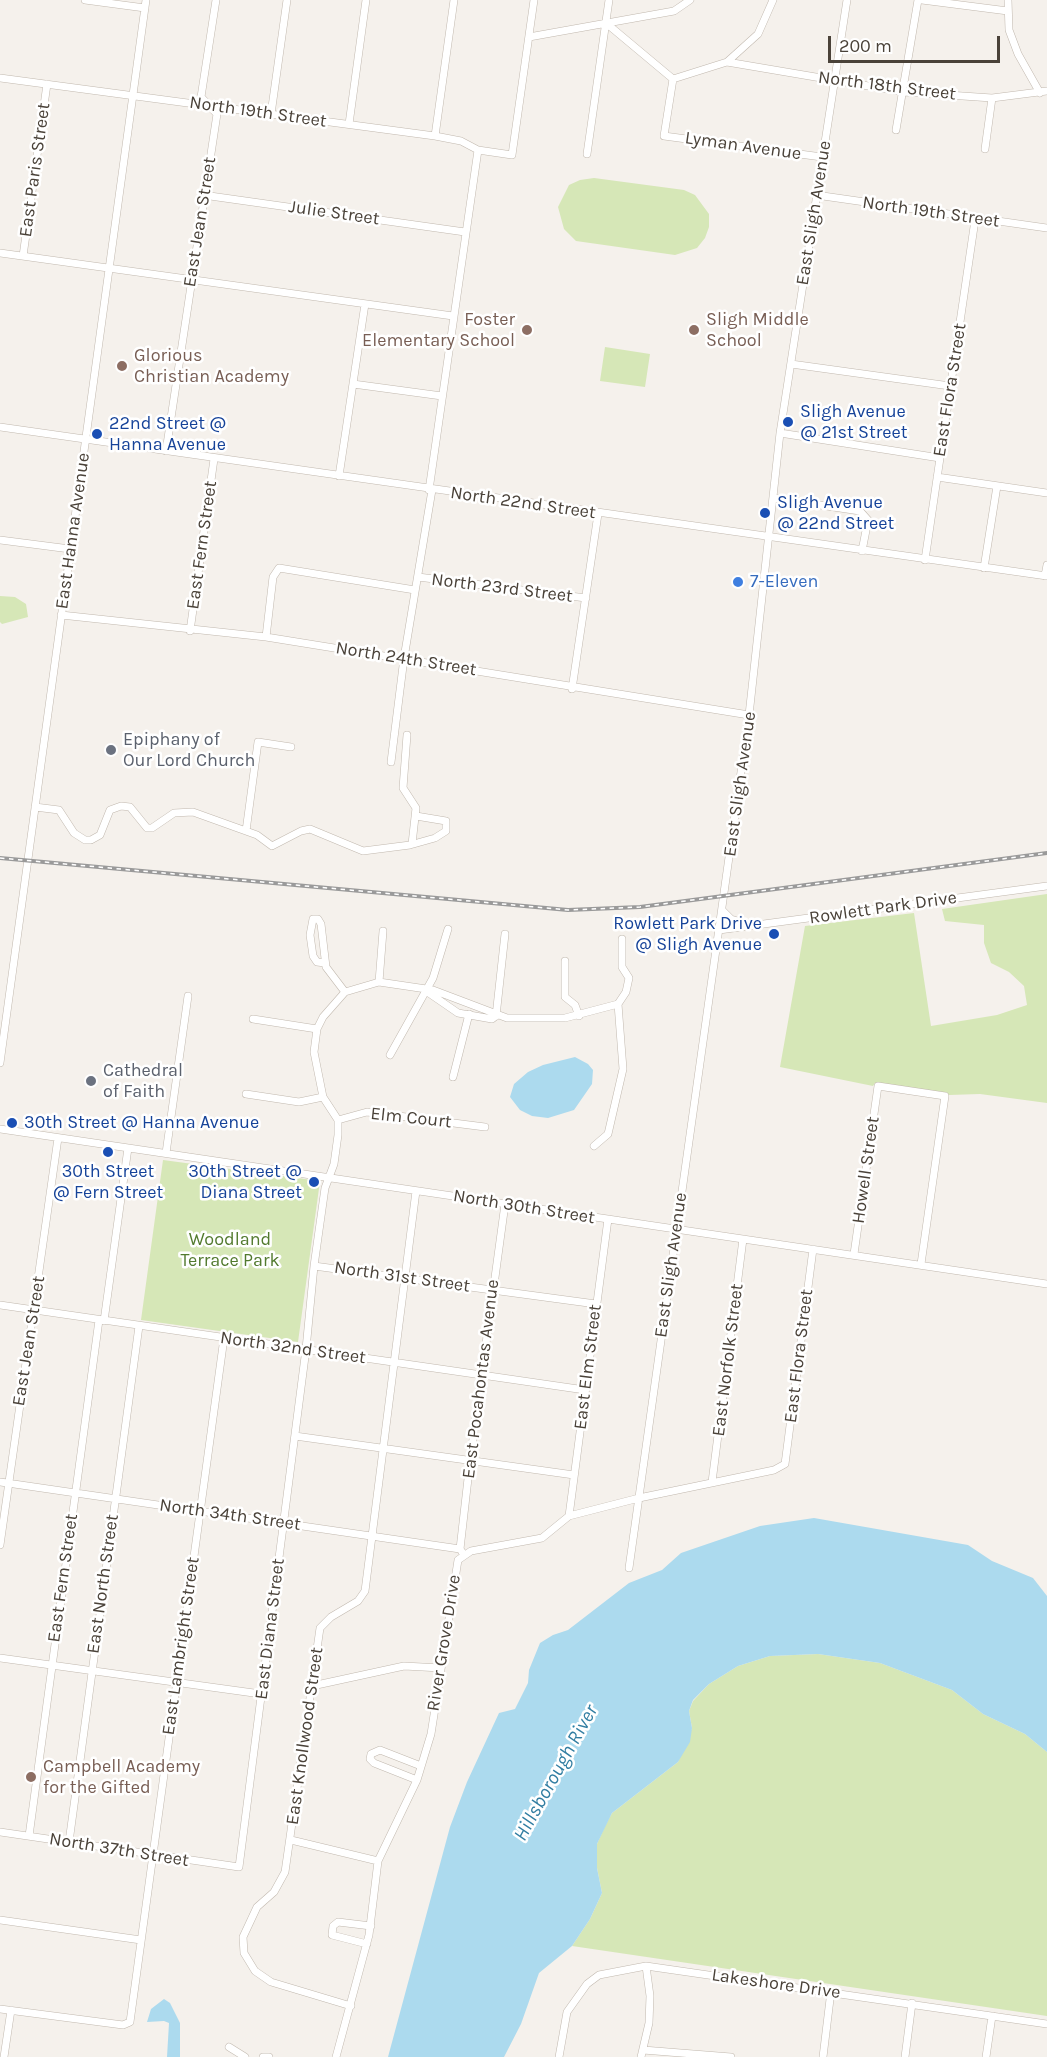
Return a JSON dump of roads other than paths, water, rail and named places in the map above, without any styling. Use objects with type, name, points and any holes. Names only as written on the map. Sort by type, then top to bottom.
[{"type":"street","points":[[85,0],[145,8]]},
{"type":"street","name":"East Hanna Avenue","points":[[0,1063],[3,1025],[146,0]]},
{"type":"street","name":"East Jean Street","points":[[166,452],[217,114],[201,97],[216,0]]},
{"type":"street","points":[[271,114],[287,0]]},
{"type":"street","points":[[349,124],[366,0]]},
{"type":"street","points":[[435,136],[454,0]]},
{"type":"street","points":[[534,0],[529,37],[674,11],[690,0]]},
{"type":"street","points":[[587,154],[609,0]]},
{"type":"street","points":[[606,23],[673,79],[727,62],[758,34],[773,0]]},
{"type":"street","name":"East Sligh Avenue","points":[[629,1568],[675,1228],[750,715],[780,433],[847,0]]},
{"type":"street","points":[[896,130],[920,0],[1008,11]]},
{"type":"street","points":[[1008,0],[1009,30],[1018,54],[1044,92]]},
{"type":"street","name":"North 19th Street","points":[[0,78],[435,136],[461,141],[478,150],[512,155],[529,37]]},
{"type":"street","name":"North 18th Street","points":[[727,62],[904,92],[992,98],[1044,92]]},
{"type":"street","name":"Lyman Avenue","points":[[673,79],[664,136],[822,157]]},
{"type":"street","name":"East Paris Street","points":[[23,256],[47,84]]},
{"type":"street","points":[[985,149],[992,98]]},
{"type":"street","points":[[392,762],[478,150]]},
{"type":"street","name":"Julie Street","points":[[203,195],[465,232]]},
{"type":"street","name":"North 19th Street","points":[[816,195],[975,220],[1047,228]]},
{"type":"street","name":"East Flora Street","points":[[925,560],[975,220]]},
{"type":"street","points":[[0,253],[453,316]]},
{"type":"street","points":[[339,476],[365,303]]},
{"type":"street","points":[[790,364],[950,387]]},
{"type":"street","points":[[353,384],[442,396]]},
{"type":"street","name":"North 22nd Street","points":[[0,428],[1046,576]]},
{"type":"street","points":[[780,433],[940,458]]},
{"type":"street","name":"East Fern Street","points":[[190,631],[214,459]]},
{"type":"street","points":[[937,477],[1047,493]]},
{"type":"street","points":[[984,568],[997,486]]},
{"type":"street","points":[[773,498],[860,511],[868,520],[862,551]]},
{"type":"street","points":[[573,687],[598,514]]},
{"type":"street","points":[[0,540],[70,549]]},
{"type":"street","points":[[1046,576],[1047,565]]},
{"type":"street","name":"North 23rd Street","points":[[266,638],[273,577],[279,568],[416,590]]},
{"type":"street","name":"North 23rd Street","points":[[418,577],[586,598]]},
{"type":"street","name":"North 24th Street","points":[[61,615],[266,638],[405,658],[750,715]]},
{"type":"street","points":[[407,735],[403,788],[416,808],[412,844]]},
{"type":"street","points":[[246,831],[258,742],[291,747]]},
{"type":"street","points":[[35,807],[60,810],[74,833],[85,840],[100,836],[110,810],[129,807],[147,828],[152,828],[180,811],[201,813],[246,831],[272,846],[301,831],[310,829],[363,851],[412,844],[435,838],[447,829],[446,821],[416,816]]},
{"type":"street","name":"Rowlett Park Drive","points":[[719,930],[1047,886]]},
{"type":"street","points":[[722,910],[731,919],[752,926]]},
{"type":"street","points":[[325,963],[314,960],[310,935],[312,919],[318,919],[321,924],[325,963],[345,992]]},
{"type":"street","points":[[390,1055],[433,978],[448,929]]},
{"type":"street","points":[[379,982],[383,931]]},
{"type":"street","points":[[495,1016],[506,934]]},
{"type":"street","points":[[594,1146],[608,1134],[623,1069],[618,1004],[626,992],[629,978],[622,967],[622,939]]},
{"type":"street","points":[[565,961],[565,998],[575,1005],[579,1016]]},
{"type":"street","points":[[339,1120],[323,1097],[314,1052],[316,1029],[323,1017],[345,992],[379,982],[434,990],[495,1016],[530,1020],[579,1016],[618,1004]]},
{"type":"street","points":[[426,990],[450,1009],[468,1016],[492,1019],[495,1016]]},
{"type":"street","points":[[166,1153],[188,996]]},
{"type":"street","points":[[453,1077],[471,1006]]},
{"type":"street","points":[[253,1019],[316,1029]]},
{"type":"street","name":"Howell Street","points":[[854,1254],[878,1086],[945,1096],[921,1264]]},
{"type":"street","points":[[246,1094],[299,1102],[323,1097]]},
{"type":"street","name":"Elm Court","points":[[339,1120],[367,1112],[485,1127]]},
{"type":"street","name":"East Diana Street","points":[[239,1867],[306,1349],[314,1266],[325,1188],[334,1164],[339,1120]]},
{"type":"street","name":"North 30th Street","points":[[0,1129],[1047,1284]]},
{"type":"street","name":"East Jean Street","points":[[0,1545],[58,1138]]},
{"type":"street","name":"East Fern Street","points":[[29,1836],[75,1493],[128,1148]]},
{"type":"street","name":"East Knollwood Street","points":[[351,2006],[271,1982],[255,1971],[244,1953],[243,1937],[257,1906],[274,1892],[285,1872],[320,1628],[331,1617],[358,1601],[364,1591],[374,1536],[416,1191]]},
{"type":"street","name":"East Pocahontas Avenue","points":[[462,1551],[470,1461],[505,1204]]},
{"type":"street","name":"East Elm Street","points":[[569,1516],[608,1219]]},
{"type":"street","name":"East Norfolk Street","points":[[712,1482],[743,1239]]},
{"type":"street","name":"East Flora Street","points":[[785,1464],[813,1249]]},
{"type":"street","name":"North 31st Street","points":[[314,1266],[597,1304]]},
{"type":"street","name":"North 32nd Street","points":[[0,1305],[585,1390]]},
{"type":"street","name":"East North Street","points":[[69,1842],[139,1326]]},
{"type":"street","name":"East Lambright Street","points":[[11,2010],[127,2024],[141,1940],[224,1338]]},
{"type":"street","points":[[295,1436],[574,1475]]},
{"type":"street","name":"River Grove Drive","points":[[336,2057],[367,1944],[378,1860],[417,1780],[431,1734],[456,1565],[462,1551],[542,1538],[569,1516],[639,1498],[774,1470],[785,1464]]},
{"type":"street","name":"North 34th Street","points":[[0,1482],[374,1536],[462,1551]]},
{"type":"street","points":[[0,1658],[261,1695]]},
{"type":"street","points":[[312,1686],[404,1666],[441,1668]]},
{"type":"street","points":[[417,1780],[374,1763],[370,1759],[371,1754],[380,1750],[421,1766]]},
{"type":"street","name":"North 37th Street","points":[[0,1832],[239,1867]]},
{"type":"street","points":[[291,1840],[378,1860]]},
{"type":"street","points":[[0,1920],[141,1940]]},
{"type":"street","points":[[367,1944],[332,1935],[333,1926],[338,1922],[370,1926]]},
{"type":"street","points":[[646,1966],[650,1996],[649,2023],[642,2054],[730,2057]]},
{"type":"street","name":"Lakeshore Drive","points":[[559,2057],[567,2012],[587,1984],[599,1975],[646,1966],[1047,2024]]},
{"type":"street","points":[[823,2057],[831,1991]]},
{"type":"street","points":[[905,2057],[912,2003]]},
{"type":"street","points":[[0,2008],[11,2010],[4,2057]]},
{"type":"street","points":[[986,2057],[992,2016]]},
{"type":"street","points":[[229,2047],[246,2057]]},
{"type":"street","points":[[263,2057],[269,2057]]},
{"type":"water","points":[[575,1057],[588,1064],[593,1070],[592,1084],[574,1110],[548,1118],[532,1116],[520,1110],[510,1097],[514,1084],[528,1072],[543,1065]]},
{"type":"water","name":"Hillsborough River","points":[[814,1518],[968,1545],[992,1561],[1033,1578],[1047,1596],[1047,1752],[1025,1734],[983,1714],[952,1690],[880,1663],[818,1654],[770,1656],[738,1666],[709,1684],[693,1700],[689,1711],[692,1728],[690,1742],[678,1762],[612,1813],[597,1844],[597,1868],[602,1893],[590,1919],[572,1946],[539,1973],[521,2024],[504,2057],[388,2057],[450,1827],[467,1782],[499,1713],[515,1709],[528,1683],[529,1670],[540,1643],[568,1630],[629,1583],[662,1570],[681,1553],[760,1526]]},
{"type":"water","points":[[164,1999],[170,2003],[180,2023],[180,2057],[167,2057],[169,2023],[147,2022],[151,2009]]},
{"type":"railway","points":[[0,858],[568,910],[640,907],[1047,853]]},
{"type":"place","name":"Foster Elementary School","points":[[527,330]]},
{"type":"place","name":"Sligh Middle School","points":[[694,330]]},
{"type":"place","name":"Glorious Christian Academy","points":[[122,366]]},
{"type":"place","name":"Sligh Avenue @ 21st Street","points":[[788,422]]},
{"type":"place","name":"22nd Street @ Hanna Avenue","points":[[97,434]]},
{"type":"place","name":"Sligh Avenue @ 22nd Street","points":[[765,513]]},
{"type":"place","name":"7-Eleven","points":[[738,582]]},
{"type":"place","name":"Epiphany of Our Lord Church","points":[[111,750]]},
{"type":"place","name":"Rowlett Park Drive @ Sligh Avenue","points":[[774,934]]},
{"type":"place","name":"Cathedral of Faith","points":[[91,1081]]},
{"type":"place","name":"30th Street @ Hanna Avenue","points":[[12,1123]]},
{"type":"place","name":"30th Street @ Fern Street","points":[[108,1152]]},
{"type":"place","name":"30th Street @ Diana Street","points":[[314,1182]]},
{"type":"place","name":"Campbell Academy for the Gifted","points":[[31,1777]]},
{"type":"park label","name":"Woodland Terrace Park","points":[[230,1250]]}]
